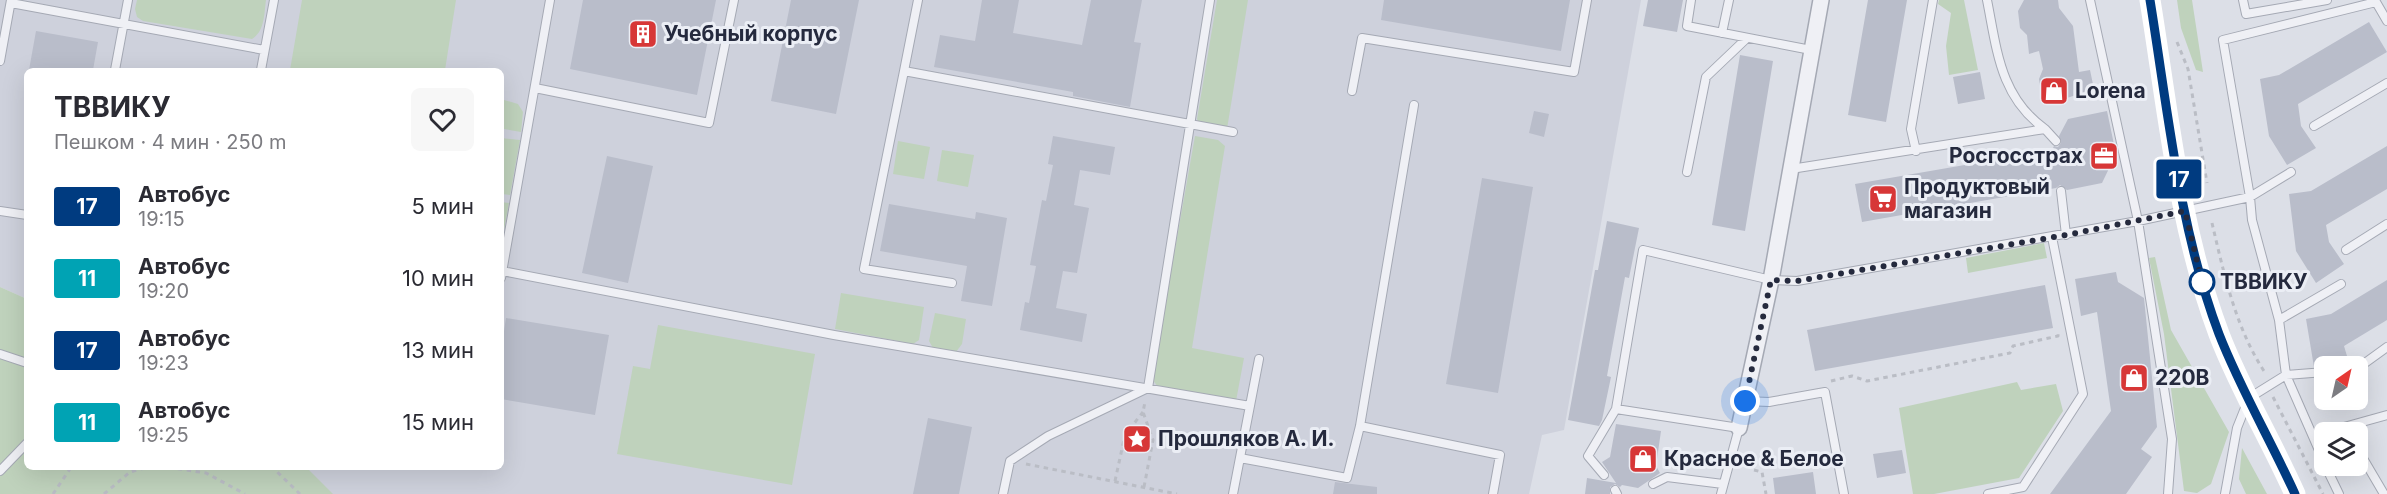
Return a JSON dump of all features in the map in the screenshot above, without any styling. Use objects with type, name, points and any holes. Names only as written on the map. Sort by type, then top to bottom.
[{"type":"street","points":[[1738,428],[1771,280],[1810,50],[1821,0]]},
{"type":"street","points":[[2150,0],[2185,211],[2200,275],[2219,334],[2295,494]]},
{"type":"lane","points":[[115,68],[128,0]]},
{"type":"lane","points":[[261,68],[274,0]]},
{"type":"lane","points":[[504,263],[550,0]]},
{"type":"lane","points":[[535,88],[709,123],[734,0]]},
{"type":"lane","points":[[918,0],[864,269],[952,283]]},
{"type":"lane","points":[[1148,388],[1188,124],[1210,0]]},
{"type":"lane","points":[[1352,91],[1362,38],[1574,72],[1587,0]]},
{"type":"lane","points":[[1691,0],[1687,26],[1810,50]]},
{"type":"lane","points":[[1722,33],[1728,0]]},
{"type":"lane","points":[[1916,151],[1911,129],[1933,0]]},
{"type":"lane","points":[[1987,0],[2002,73],[2027,116],[2056,141]]},
{"type":"lane","points":[[2090,0],[2138,221],[2172,439],[2168,494]]},
{"type":"lane","points":[[2243,0],[2246,14],[2327,0]]},
{"type":"lane","points":[[0,61],[11,2],[264,50]]},
{"type":"lane","points":[[2314,440],[2286,375],[2279,320],[2252,220],[2223,40],[2376,2],[2387,21]]},
{"type":"lane","points":[[1687,172],[1706,76],[1747,38]]},
{"type":"lane","points":[[904,71],[1233,132]]},
{"type":"lane","points":[[2314,126],[2387,83]]},
{"type":"lane","points":[[1240,458],[1347,478],[1360,426],[1414,105]]},
{"type":"lane","points":[[1790,170],[2044,129]]},
{"type":"lane","points":[[1604,475],[1588,456],[1617,409],[1643,250],[1771,280],[1797,281],[2066,235],[2250,197],[2291,172]]},
{"type":"lane","points":[[2061,191],[2066,235]]},
{"type":"lane","points":[[0,211],[24,215]]},
{"type":"lane","points":[[2346,250],[2387,224]]},
{"type":"lane","points":[[1988,494],[2023,487],[2083,394],[2052,237]]},
{"type":"lane","points":[[504,274],[1250,406]]},
{"type":"lane","points":[[2279,320],[2341,284]]},
{"type":"lane","points":[[2368,361],[2387,347]]},
{"type":"lane","points":[[0,354],[24,362]]},
{"type":"lane","points":[[1233,494],[1259,359]]},
{"type":"lane","points":[[2226,494],[2237,428],[2249,398],[2286,375],[2314,373]]},
{"type":"lane","points":[[1003,494],[1010,461],[1048,436],[1148,388]]},
{"type":"lane","points":[[1745,401],[1769,402],[1825,392],[1844,494]]},
{"type":"lane","points":[[1617,409],[1738,428],[1721,494]]},
{"type":"lane","points":[[2360,422],[2387,414]]},
{"type":"lane","points":[[1360,426],[1500,455],[1493,494]]},
{"type":"lane","points":[[0,471],[24,446]]},
{"type":"lane","points":[[2368,467],[2384,494]]},
{"type":"lane","points":[[2330,476],[2339,494]]},
{"type":"lane","points":[[1653,484],[1667,477],[1723,484]]},
{"type":"path","points":[[2176,39],[2188,69],[2207,183]]},
{"type":"path","points":[[2212,223],[2226,283],[2255,358],[2272,384],[2274,399],[2323,494]]},
{"type":"path","points":[[1829,381],[1852,376],[1867,381],[2010,353],[2013,346],[2058,336],[2056,326]]},
{"type":"path","points":[[1115,481],[1125,435],[1143,412],[1148,388]]},
{"type":"path","points":[[1143,412],[1153,440],[1144,487]]},
{"type":"path","points":[[1010,461],[1177,494]]},
{"type":"path","points":[[53,494],[69,470]]},
{"type":"path","points":[[104,494],[130,472],[137,470]]},
{"type":"path","points":[[186,470],[206,473],[245,494]]},
{"type":"path","points":[[275,470],[300,494]]},
{"type":"path","points":[[1754,470],[1762,472],[1766,494]]},
{"type":"shaded area","points":[[0,0],[1641,0],[1564,430],[1542,435],[1529,494],[331,494],[307,470],[504,470],[504,68],[24,68],[24,298],[0,287]]},
{"type":"green space","points":[[137,0],[266,0],[262,27],[252,39],[143,21],[137,17],[135,9]]},
{"type":"green space","points":[[302,0],[456,0],[445,68],[290,68]]},
{"type":"green space","points":[[1217,0],[1248,0],[1227,129],[1200,125],[1197,119]]},
{"type":"green space","points":[[1939,0],[1964,0],[1978,70],[1949,75],[1946,46],[1951,13],[1938,4]]},
{"type":"green space","points":[[2177,0],[2192,0],[2203,72],[2196,70],[2181,28]]},
{"type":"green space","points":[[504,100],[518,104],[523,112],[521,132],[504,129]]},
{"type":"green space","points":[[1195,136],[1218,140],[1225,146],[1192,348],[1244,358],[1236,401],[1158,387],[1152,379]]},
{"type":"green space","points":[[504,138],[520,140],[510,195],[504,194]]},
{"type":"green space","points":[[898,141],[930,147],[924,179],[893,174]]},
{"type":"green space","points":[[942,150],[974,155],[968,187],[937,181]]},
{"type":"green space","points":[[504,202],[509,203],[504,230]]},
{"type":"green space","points":[[2044,243],[2047,258],[1968,273],[1966,258]]},
{"type":"green space","points":[[2155,257],[2171,330],[2229,432],[2211,484],[2197,493],[2184,491],[2164,334],[2149,258]]},
{"type":"green space","points":[[0,287],[24,298],[24,470],[309,470],[333,494],[0,494]]},
{"type":"green space","points":[[841,293],[924,307],[919,340],[913,344],[835,329]]},
{"type":"green space","points":[[935,313],[966,319],[962,344],[956,352],[933,348],[929,341]]},
{"type":"green space","points":[[658,325],[815,354],[792,485],[617,454],[633,366],[650,369]]},
{"type":"green space","points":[[2017,382],[2021,390],[2056,384],[2063,411],[2019,478],[1934,494],[1913,494],[1899,408]]},
{"type":"green space","points":[[2242,448],[2267,494],[2246,494],[2239,479]]},
{"type":"building","name":"Учебный корпус","points":[[583,0],[716,0],[697,95],[570,69]]},
{"type":"building","points":[[791,0],[859,0],[836,114],[771,101]]},
{"type":"building","points":[[982,0],[1019,0],[1013,33],[1082,45],[1091,0],[1142,0],[1134,42],[1141,43],[1130,107],[1073,96],[1073,92],[934,67],[940,35],[975,41]]},
{"type":"building","points":[[1384,0],[1570,0],[1561,51],[1381,20]]},
{"type":"building","points":[[1648,0],[1683,0],[1677,32],[1643,26]]},
{"type":"building","points":[[1868,0],[1907,0],[1886,122],[1848,115]]},
{"type":"building","points":[[2024,0],[2058,0],[2059,8],[2073,26],[2079,72],[2090,70],[2094,89],[2052,103],[2041,92],[2039,79],[2043,69],[2039,51],[2029,54],[2027,35],[2020,28],[2018,11]]},
{"type":"building","points":[[2369,22],[2387,52],[2298,104],[2301,126],[2316,148],[2287,165],[2269,136],[2260,79],[2279,75]]},
{"type":"building","points":[[36,31],[98,42],[93,68],[29,68]]},
{"type":"building","points":[[1740,55],[1773,61],[1745,231],[1712,225]]},
{"type":"building","points":[[1980,72],[1985,99],[1958,104],[1953,77]]},
{"type":"building","points":[[1534,111],[1549,114],[1544,137],[1529,133]]},
{"type":"building","points":[[2107,111],[2116,154],[2102,183],[2067,190],[2060,185],[2056,188],[1862,222],[1855,184],[2052,150],[2054,146],[2058,147],[2061,143],[2059,136],[2068,119]]},
{"type":"building","points":[[1053,136],[1115,147],[1110,175],[1080,170],[1074,205],[1089,208],[1077,273],[1063,271],[1056,308],[1087,314],[1082,342],[1020,330],[1025,302],[1029,303],[1036,266],[1030,265],[1042,200],[1046,201],[1053,165],[1048,164]]},
{"type":"building","points":[[2387,146],[2387,189],[2326,225],[2329,242],[2344,264],[2316,283],[2296,251],[2289,194],[2311,191]]},
{"type":"building","points":[[607,156],[653,166],[628,283],[582,273]]},
{"type":"building","points":[[1482,178],[1533,187],[1498,393],[1446,384]]},
{"type":"building","points":[[889,204],[975,219],[976,212],[1007,218],[992,306],[961,301],[967,266],[880,251]]},
{"type":"building","points":[[1607,221],[1639,228],[1629,278],[1625,277],[1607,376],[1611,377],[1599,426],[1568,420],[1595,270],[1598,270]]},
{"type":"building","points":[[2116,272],[2118,282],[2144,298],[2157,427],[2141,449],[2152,457],[2126,494],[2050,494],[2111,411],[2097,312],[2081,316],[2075,279]]},
{"type":"building","points":[[2387,280],[2387,320],[2344,346],[2347,356],[2314,356],[2314,367],[2306,319],[2331,314]]},
{"type":"building","points":[[2045,285],[2053,328],[1815,371],[1807,330]]},
{"type":"building","points":[[506,318],[609,335],[595,415],[504,400]]},
{"type":"building","points":[[928,418],[972,427],[959,494],[913,494]]},
{"type":"building","points":[[1616,424],[1661,431],[1656,466],[1660,473],[1638,488],[1622,485],[1620,487],[1615,484],[1610,487],[1610,494],[1585,494],[1587,478],[1616,483],[1602,462],[1610,457]]},
{"type":"building","points":[[1902,450],[1906,473],[1877,478],[1873,454]]},
{"type":"building","points":[[1813,472],[1816,494],[1775,494],[1773,478]]},
{"type":"building","points":[[1335,482],[1377,487],[1377,494],[1333,494]]},
{"type":"bus line","name":"17","points":[[2150,0],[2180,187],[2200,275],[2219,334],[2295,494]]},
{"type":"place","name":"Учебный корпус","points":[[643,34]]},
{"type":"place","name":"Lorena","points":[[2054,91]]},
{"type":"place","name":"Росгосстрах","points":[[2104,156]]},
{"type":"place","name":"Продуктовый магазин","points":[[1883,199]]},
{"type":"place","name":"ТВВИКУ","points":[[2202,282]]},
{"type":"place","name":"220В","points":[[2134,378]]},
{"type":"place","name":"Прошляков А. И.","points":[[1137,439]]},
{"type":"place","name":"Красное & Белое","points":[[1643,459]]},
{"type":"route","points":[[1745,401],[1771,280],[1797,281],[2066,235],[2185,211],[2202,282]]}]
